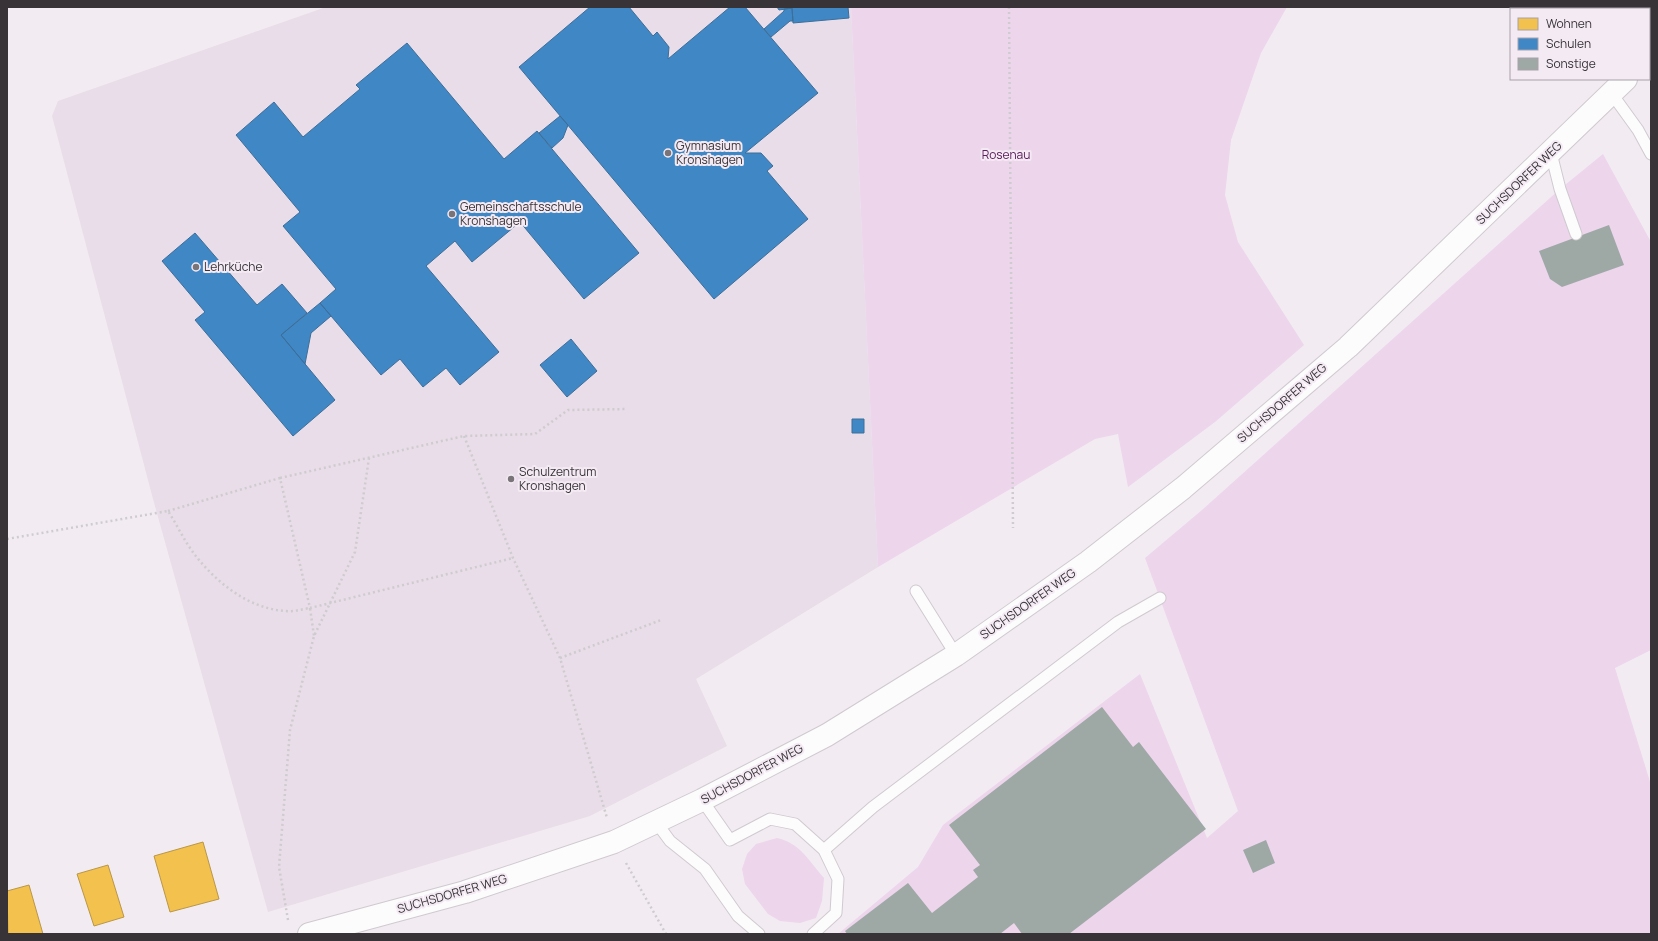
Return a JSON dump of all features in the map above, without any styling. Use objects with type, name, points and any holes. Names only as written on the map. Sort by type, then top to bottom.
[{"type":"street","name":"SUCHSDORFER WEG","points":[[299,930],[465,892],[614,842],[702,800],[827,735],[956,655],[1088,562],[1183,488],[1348,347],[1619,86]]},
{"type":"lane","points":[[1619,86],[1638,130],[1651,154]]},
{"type":"lane","points":[[1551,153],[1560,189],[1576,234]]},
{"type":"lane","points":[[916,591],[956,655]]},
{"type":"lane","points":[[824,850],[873,807],[1118,622],[1160,598]]},
{"type":"lane","points":[[702,800],[730,840],[770,819],[795,824],[824,850],[838,879],[836,913],[813,934]]},
{"type":"lane","points":[[656,822],[670,841],[705,869],[738,916],[760,934]]},
{"type":"path","points":[[1009,7],[1013,528]]},
{"type":"path","points":[[7,539],[168,511],[280,478],[464,436],[535,434],[568,410],[627,409]]},
{"type":"path","points":[[464,436],[513,558],[560,658],[614,842],[666,934]]},
{"type":"path","points":[[299,930],[279,867],[290,730],[314,636],[355,552],[369,458]]},
{"type":"path","points":[[280,478],[310,608],[314,636]]},
{"type":"path","points":[[168,511],[194,555],[218,580],[245,599],[266,608],[287,611],[330,604],[513,558]]},
{"type":"path","points":[[560,658],[661,620]]},
{"type":"shaded area","name":"Schulzentrum Kronshagen","points":[[326,7],[851,7],[878,567],[696,679],[727,746],[590,816],[268,912],[153,499],[52,116],[58,101]]},
{"type":"green space","name":"Rosenau","points":[[851,7],[1287,7],[1261,53],[1231,140],[1225,195],[1238,242],[1304,345],[1215,422],[1128,487],[1118,434],[1095,439],[878,567]]},
{"type":"green space","points":[[1603,154],[1651,242],[1651,650],[1615,668],[1651,785],[1651,934],[838,934],[918,867],[943,825],[1140,674],[1207,838],[1238,811],[1145,558],[1202,510],[1560,189]]},
{"type":"green space","points":[[777,838],[785,840],[798,848],[824,878],[822,901],[816,918],[800,923],[780,921],[768,914],[745,884],[742,869],[747,854],[756,844]]},
{"type":"building: Wohnen","points":[[203,842],[219,899],[170,912],[154,856]]},
{"type":"building: Wohnen","points":[[108,865],[124,917],[94,926],[77,874]]},
{"type":"building: Wohnen","points":[[29,885],[43,934],[8,934],[7,891]]},
{"type":"building: Schulen","name":"Gymnasium Kronshagen","points":[[590,7],[629,7],[653,36],[657,32],[669,47],[668,59],[730,7],[745,7],[818,93],[745,153],[761,153],[773,166],[767,171],[808,219],[714,299],[519,67]]},
{"type":"building: Schulen","points":[[777,7],[848,7],[849,18],[793,23],[792,8],[779,10]]},
{"type":"building: Schulen","points":[[792,8],[793,21],[790,21],[771,37],[764,29],[784,11],[784,9]]},
{"type":"building: Schulen","name":"Gemeinschaftsschule Kronshagen","points":[[407,43],[504,159],[537,131],[639,253],[584,299],[520,222],[472,262],[455,241],[426,266],[499,352],[460,385],[446,368],[423,387],[400,359],[381,375],[320,303],[336,289],[283,226],[300,212],[236,135],[274,102],[303,137],[360,89],[356,85]]},
{"type":"building: Schulen","points":[[560,116],[568,125],[563,138],[552,148],[539,133]]},
{"type":"building: Schulen","points":[[195,233],[257,305],[282,284],[307,313],[281,335],[335,400],[293,436],[195,320],[205,312],[162,261]]},
{"type":"building: Schulen","points":[[320,303],[331,316],[311,333],[305,364],[281,335]]},
{"type":"building: Schulen","points":[[571,339],[597,371],[567,397],[540,365]]},
{"type":"building: Schulen","points":[[852,419],[864,419],[864,433],[852,433]]},
{"type":"building: Sonstige","points":[[1609,225],[1624,265],[1562,287],[1550,279],[1539,251]]},
{"type":"building: Sonstige","points":[[1102,707],[1133,747],[1139,742],[1206,829],[1069,934],[1022,934],[1014,923],[1000,934],[847,934],[845,931],[908,883],[932,913],[978,877],[973,870],[980,865],[949,825]]},
{"type":"building: Sonstige","points":[[1266,840],[1275,863],[1253,873],[1243,850]]},
{"type":"place","name":"Gymnasium Kronshagen","points":[[668,153]]},
{"type":"place","name":"Gemeinschaftsschule Kronshagen","points":[[452,214]]},
{"type":"place","name":"Lehrküche","points":[[196,267]]},
{"type":"place","name":"Schulzentrum Kronshagen","points":[[511,479]]}]
